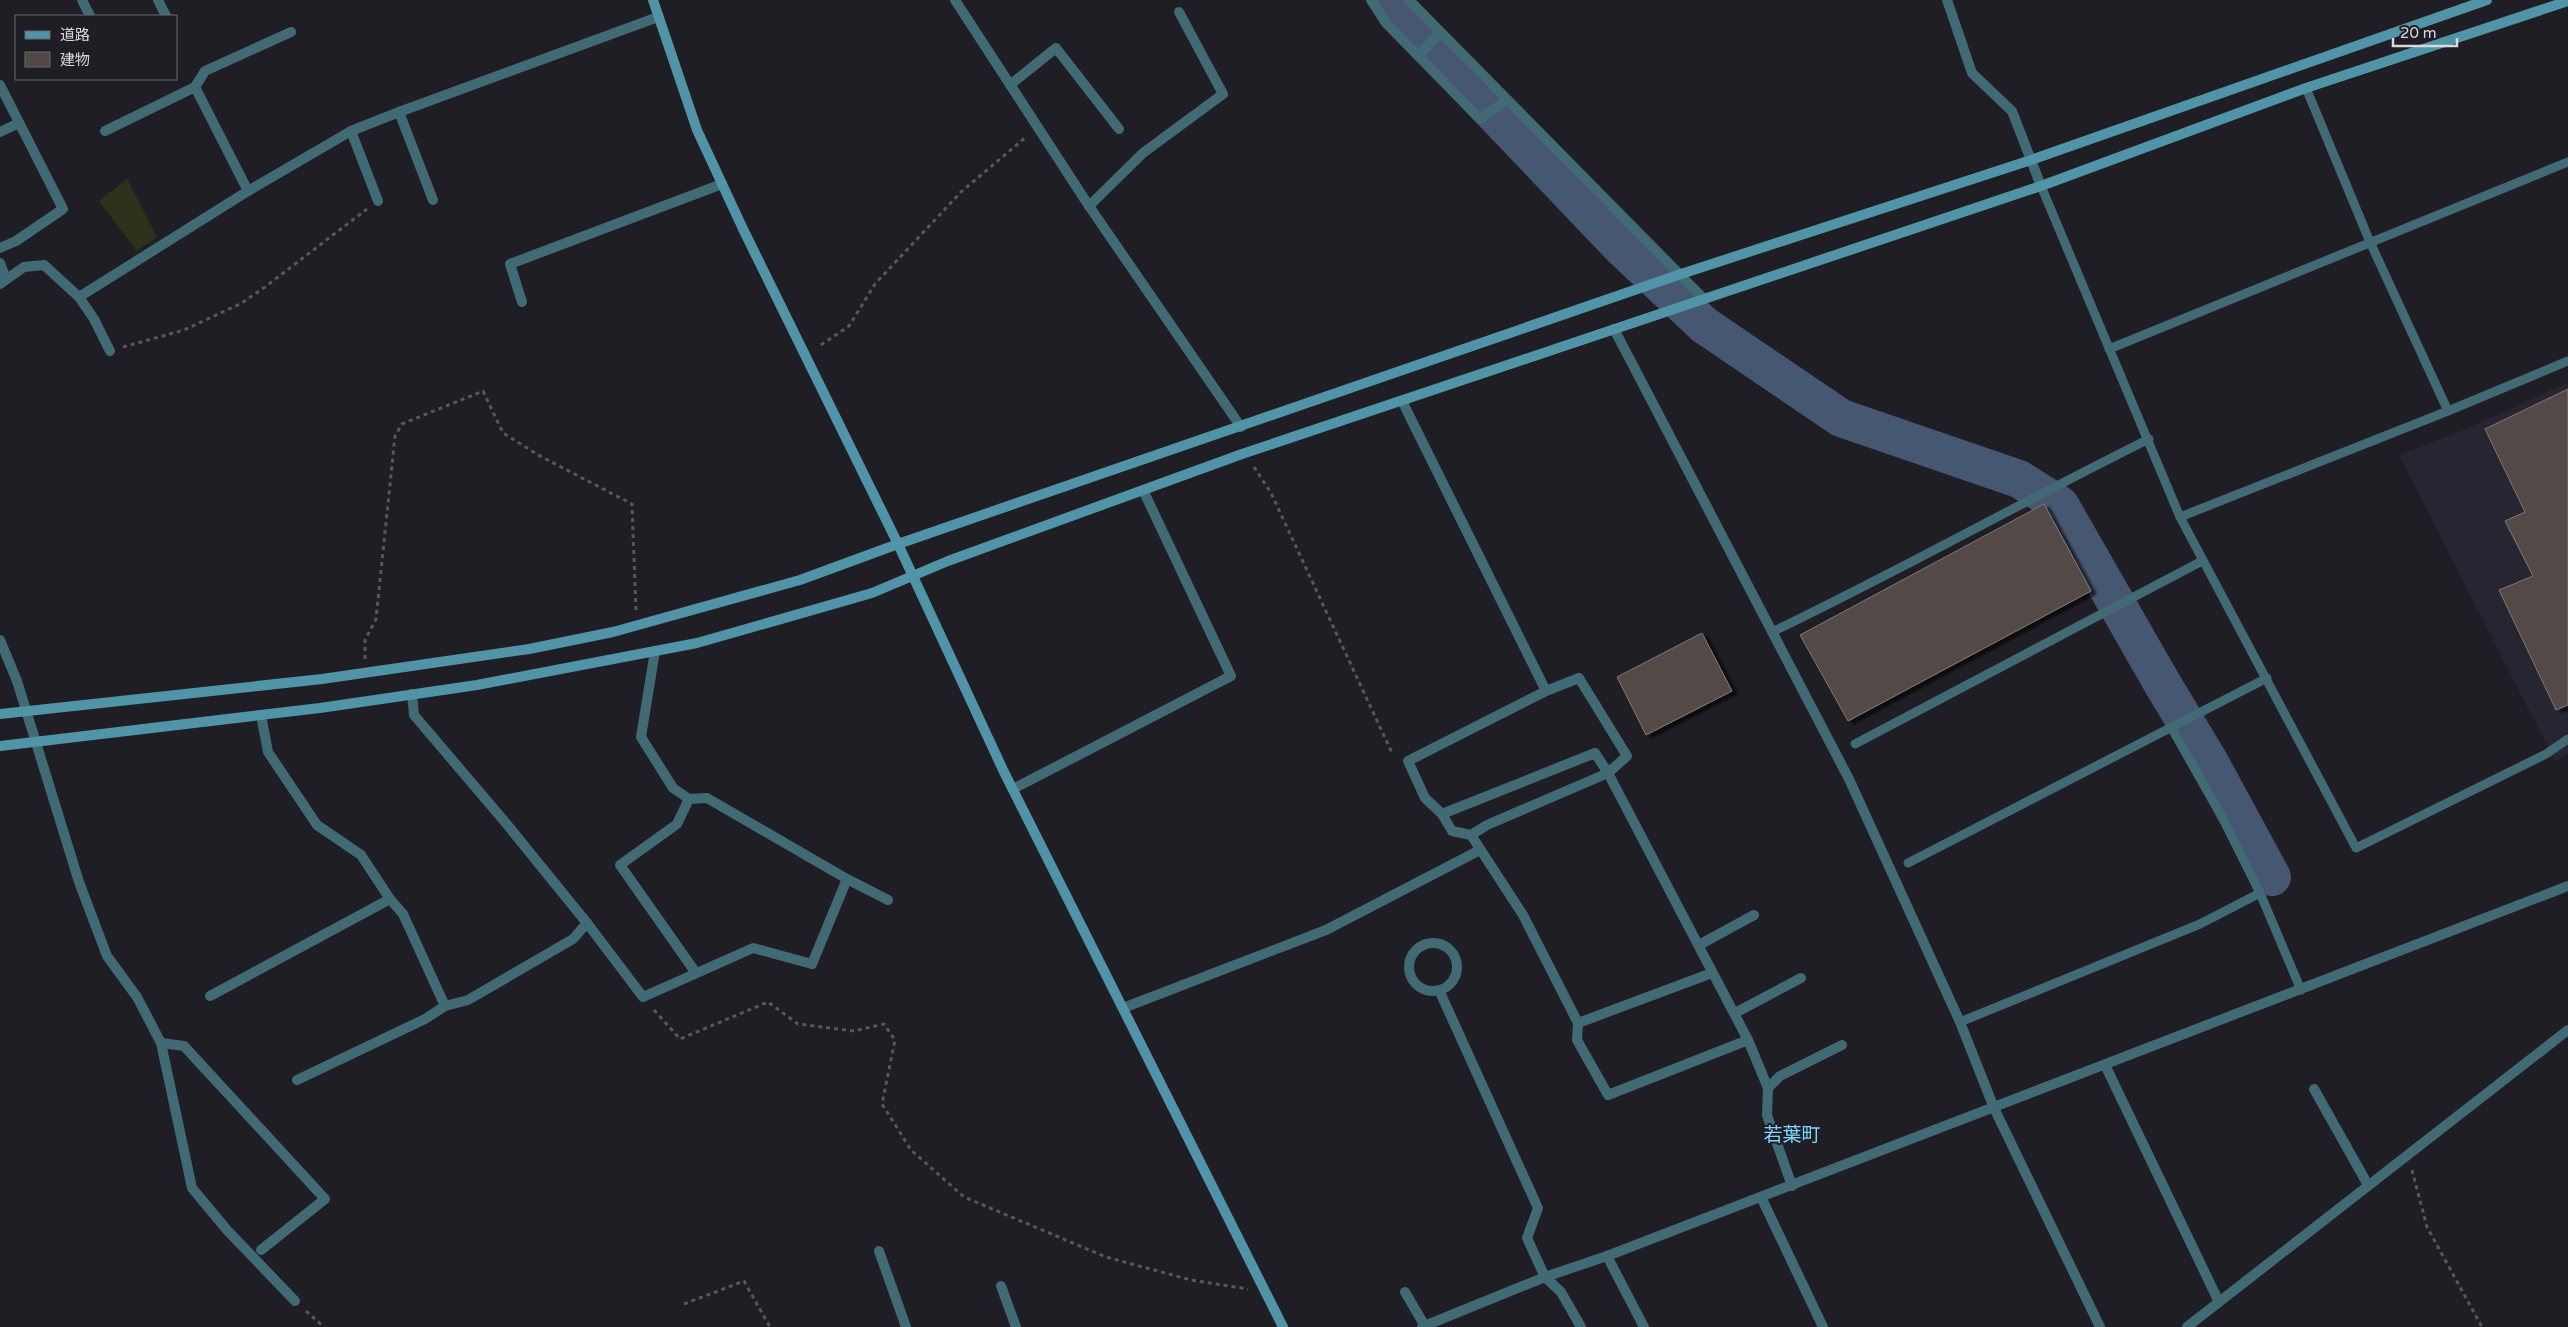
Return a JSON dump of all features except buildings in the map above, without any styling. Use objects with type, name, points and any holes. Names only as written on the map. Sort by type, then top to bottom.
[{"type":"street","points":[[82,0],[90,15]]},
{"type":"street","points":[[158,0],[166,15]]},
{"type":"street","points":[[653,0],[697,130],[722,184],[898,544],[1012,789],[1283,1327]]},
{"type":"street","points":[[954,0],[1089,206],[1241,426]]},
{"type":"street","points":[[1371,0],[1386,23],[1480,119],[1505,101]]},
{"type":"street","points":[[1409,0],[1700,301]]},
{"type":"street","points":[[1947,0],[1972,73],[2012,111],[2041,186]]},
{"type":"street","points":[[0,714],[366,672],[529,649],[636,625],[800,580],[898,544],[1642,288],[2031,160],[2487,0]]},
{"type":"street","points":[[0,746],[261,715],[477,685],[696,643],[863,595],[948,561],[1143,490],[1663,312],[2041,186],[2306,88],[2568,1]]},
{"type":"street","points":[[1089,206],[1143,152],[1223,94],[1179,12]]},
{"type":"street","points":[[79,297],[248,191],[351,131],[658,17]]},
{"type":"street","points":[[105,131],[195,86],[205,71],[291,32]]},
{"type":"street","points":[[1419,55],[1440,34]]},
{"type":"street","points":[[1010,85],[1056,48],[1119,130]]},
{"type":"street","points":[[0,85],[62,209],[16,241],[0,248]]},
{"type":"street","points":[[195,86],[248,191]]},
{"type":"street","points":[[400,112],[433,200]]},
{"type":"street","points":[[0,132],[19,123]]},
{"type":"street","points":[[351,131],[378,201]]},
{"type":"street","points":[[522,302],[510,264],[722,184]]},
{"type":"street","points":[[0,263],[3,281],[24,267],[44,265],[79,297],[94,319],[110,351]]},
{"type":"street","points":[[1614,329],[1849,779],[1960,1022],[1994,1108],[2100,1327]]},
{"type":"street","points":[[1402,401],[1546,691]]},
{"type":"street","points":[[1012,789],[1231,676],[1143,490]]},
{"type":"street","points":[[0,640],[37,742],[80,882],[107,956],[138,997],[161,1043],[192,1188],[227,1230],[295,1301]]},
{"type":"street","points":[[655,651],[641,737],[673,788],[689,799],[707,798],[848,880],[888,900]]},
{"type":"street","points":[[1579,678],[1627,756],[1608,773],[1487,825],[1471,835],[1452,831],[1442,814],[1425,798],[1408,761],[1546,691],[1579,678]]},
{"type":"street","points":[[412,694],[414,715],[505,822],[587,923],[643,997],[753,948],[812,964],[848,880]]},
{"type":"street","points":[[261,715],[268,752],[317,825],[362,855],[390,898],[403,914],[446,1006]]},
{"type":"street","points":[[1442,814],[1595,753],[1608,773],[1748,1040],[1768,1088],[1767,1115],[1792,1186]]},
{"type":"street","points":[[689,799],[677,824],[620,865],[696,973]]},
{"type":"street","points":[[1471,835],[1523,915],[1578,1024],[1577,1040],[1608,1095],[1748,1040]]},
{"type":"street","points":[[1123,1008],[1326,930],[1480,850]]},
{"type":"street","points":[[1405,1292],[1423,1326],[1545,1277],[1607,1256],[1792,1186],[2568,886]]},
{"type":"street","points":[[210,996],[390,898]]},
{"type":"street","points":[[1698,945],[1754,915]]},
{"type":"street","points":[[297,1080],[425,1019],[446,1006],[468,1000],[574,939],[587,923]]},
{"type":"street","points":[[1424,944],[1445,946],[1452,953],[1456,961],[1457,970],[1454,979],[1448,986],[1439,990],[1430,991],[1421,988],[1410,975],[1410,960],[1413,954],[1424,944]]},
{"type":"street","points":[[1578,1024],[1712,973]]},
{"type":"street","points":[[1735,1013],[1802,978]]},
{"type":"street","points":[[1439,990],[1538,1208],[1527,1238],[1545,1277],[1561,1292],[1581,1327]]},
{"type":"street","points":[[2187,1327],[2568,1030]]},
{"type":"street","points":[[161,1043],[184,1046],[325,1199],[261,1250]]},
{"type":"street","points":[[1768,1088],[1780,1076],[1842,1045]]},
{"type":"street","points":[[2105,1065],[2220,1302]]},
{"type":"street","points":[[2314,1088],[2368,1186]]},
{"type":"street","points":[[1761,1197],[1823,1327]]},
{"type":"street","points":[[879,1252],[906,1327]]},
{"type":"street","points":[[1607,1256],[1644,1327]]},
{"type":"street","points":[[1001,1286],[1016,1327]]},
{"type":"lane","points":[[2306,88],[2370,242],[2448,411]]},
{"type":"lane","points":[[2109,349],[2568,162]]},
{"type":"lane","points":[[2041,186],[2149,439],[2180,517],[2356,848],[2546,754],[2568,740]]},
{"type":"lane","points":[[2180,517],[2448,411],[2568,361]]},
{"type":"lane","points":[[1772,632],[1842,598],[2029,499],[2149,439]]},
{"type":"lane","points":[[1855,744],[2102,612],[2202,561]]},
{"type":"lane","points":[[1908,863],[2267,678]]},
{"type":"lane","points":[[2171,727],[2223,819],[2260,893],[2301,990]]},
{"type":"lane","points":[[1960,1022],[2200,924],[2260,893]]},
{"type":"path","points":[[821,345],[849,326],[875,284],[961,192],[1038,127]]},
{"type":"path","points":[[110,351],[184,330],[242,303],[266,288],[378,201]]},
{"type":"path","points":[[366,672],[365,640],[376,619],[394,436],[402,424],[483,391],[503,433],[540,456],[632,504],[636,625]]},
{"type":"path","points":[[1254,467],[1270,494],[1394,758]]},
{"type":"path","points":[[643,997],[680,1039],[768,1002],[798,1024],[854,1031],[884,1024],[895,1040],[882,1104],[911,1150],[964,1196],[1106,1257],[1191,1280],[1266,1292]]},
{"type":"path","points":[[2408,1155],[2428,1226],[2482,1327]]},
{"type":"path","points":[[684,1304],[744,1281],[770,1327]]},
{"type":"path","points":[[295,1301],[324,1327]]},
{"type":"shaded area","points":[[2568,382],[2568,755],[2555,761],[2399,455],[2469,428]]},
{"type":"green space","points":[[127,179],[157,237],[137,251],[99,201]]},
{"type":"waterway","points":[[1389,0],[1398,13],[1622,248],[1704,325],[1841,418],[2019,479],[2060,505],[2209,761],[2272,877]]},
{"type":"district","name":"若葉町","points":[[1792,1135]]}]
